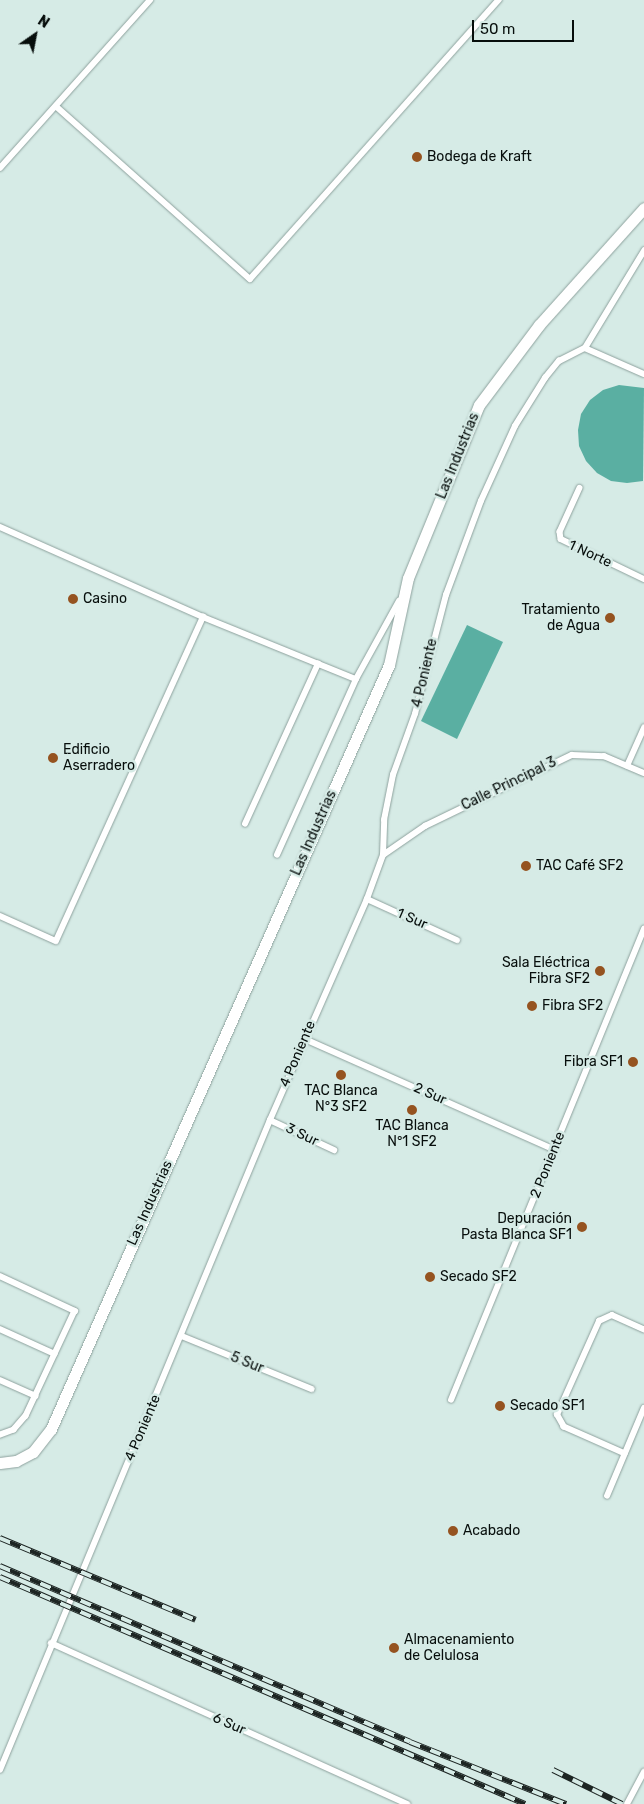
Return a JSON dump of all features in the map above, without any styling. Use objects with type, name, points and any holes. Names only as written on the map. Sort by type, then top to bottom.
[{"type":"street","name":"Las Industrias","points":[[0,1463],[16,1461],[33,1452],[51,1429],[389,665],[408,578],[483,398],[539,325],[644,208]]},
{"type":"lane","points":[[0,168],[150,0]]},
{"type":"lane","points":[[56,106],[250,279],[499,0]]},
{"type":"lane","points":[[644,250],[585,348],[644,374]]},
{"type":"lane","name":"4 Poniente","points":[[0,1770],[51,1643],[182,1336],[270,1120],[367,899],[383,855],[384,820],[392,775],[415,714],[446,595],[473,520],[506,445],[530,401],[559,361],[585,348]]},
{"type":"lane","name":"1 Norte","points":[[580,488],[560,532],[560,539],[644,579]]},
{"type":"lane","points":[[0,527],[204,618],[356,679]]},
{"type":"lane","points":[[277,855],[356,679],[388,624],[408,578]]},
{"type":"lane","points":[[0,916],[56,941],[204,618]]},
{"type":"lane","points":[[245,824],[318,664]]},
{"type":"lane","points":[[627,766],[644,728]]},
{"type":"lane","name":"Calle Principal 3","points":[[383,855],[425,826],[572,754],[589,753],[644,773]]},
{"type":"lane","name":"1 Sur","points":[[367,899],[458,940]]},
{"type":"lane","name":"2 Poniente","points":[[451,1400],[644,929]]},
{"type":"lane","name":"2 Sur","points":[[305,1039],[555,1150]]},
{"type":"lane","name":"3 Sur","points":[[270,1120],[334,1150]]},
{"type":"lane","points":[[0,1276],[75,1311],[36,1396],[20,1424],[14,1430],[0,1435]]},
{"type":"lane","points":[[625,1454],[564,1427],[557,1415],[599,1321],[612,1315],[644,1329]]},
{"type":"lane","points":[[0,1329],[55,1354]]},
{"type":"lane","name":"5 Sur","points":[[182,1336],[312,1389]]},
{"type":"lane","points":[[0,1380],[36,1396]]},
{"type":"lane","points":[[607,1496],[644,1408]]},
{"type":"lane","name":"6 Sur","points":[[51,1643],[407,1804]]},
{"type":"lane","points":[[627,1804],[641,1788],[644,1772]]},
{"type":"shaded area","points":[[619,385],[644,388],[643,481],[627,483],[611,481],[597,473],[586,461],[579,446],[578,430],[581,414],[590,400],[603,390]]},
{"type":"shaded area","points":[[467,625],[503,642],[457,739],[421,721]]},
{"type":"railway","points":[[0,1538],[196,1620]]},
{"type":"railway","points":[[0,1566],[410,1742],[566,1804]]},
{"type":"railway","points":[[0,1577],[525,1804]]},
{"type":"railway","points":[[553,1770],[622,1804]]},
{"type":"place","name":"Bodega de Kraft","points":[[417,157]]},
{"type":"place","name":"Casino","points":[[73,599]]},
{"type":"place","name":"Tratamiento de Agua","points":[[610,618]]},
{"type":"place","name":"Edificio Aserradero","points":[[53,758]]},
{"type":"place","name":"TAC Café SF2","points":[[526,866]]},
{"type":"place","name":"Sala Eléctrica Fibra SF2","points":[[600,971]]},
{"type":"place","name":"Fibra SF2","points":[[532,1006]]},
{"type":"place","name":"Fibra SF1","points":[[633,1062]]},
{"type":"place","name":"TAC Blanca N°3 SF2","points":[[341,1075]]},
{"type":"place","name":"TAC Blanca N°1 SF2","points":[[412,1110]]},
{"type":"place","name":"Depuración Pasta Blanca SF1","points":[[582,1227]]},
{"type":"place","name":"Secado SF2","points":[[430,1277]]},
{"type":"place","name":"Secado SF1","points":[[500,1406]]},
{"type":"place","name":"Acabado","points":[[453,1531]]},
{"type":"place","name":"Almacenamiento de Celulosa","points":[[394,1648]]}]
